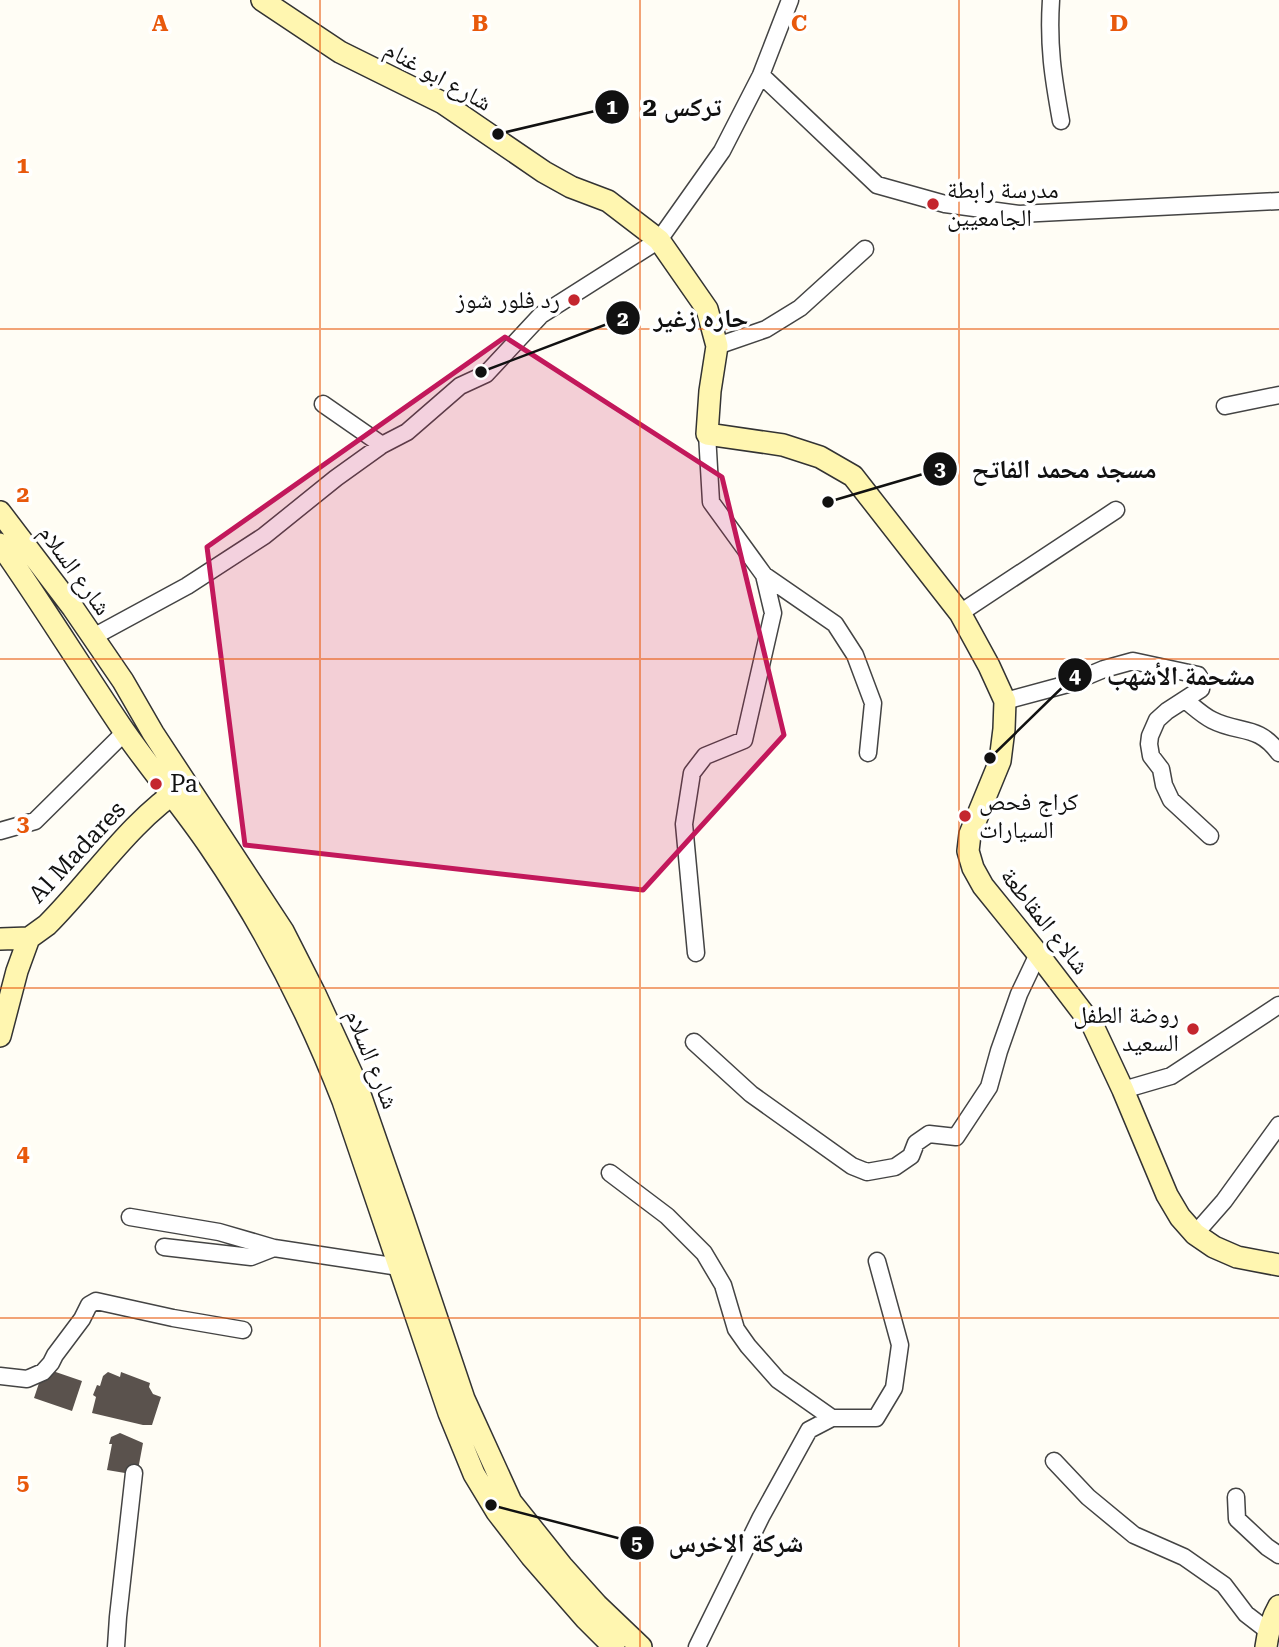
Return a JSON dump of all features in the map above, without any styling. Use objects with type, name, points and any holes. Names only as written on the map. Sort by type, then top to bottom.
[{"type":"main road","name":"شارع ابو غنام","points":[[262,0],[340,52],[443,103],[544,172],[571,187],[608,201],[659,240],[707,309],[717,346],[706,434]]},
{"type":"main road","name":"شالاع المقاطعة","points":[[706,434],[783,445],[820,457],[853,476],[960,613],[989,666],[1004,701],[1000,761],[970,834],[968,851],[973,868],[983,886],[1093,1026],[1167,1195],[1180,1217],[1195,1234],[1214,1247],[1237,1257],[1279,1265]]},
{"type":"main road","name":"شارع السلام","points":[[0,512],[73,608],[123,681],[153,733],[210,847],[268,940],[303,1006],[343,1101],[449,1413],[474,1474],[497,1512],[580,1613],[613,1642],[641,1647]]},
{"type":"main road","name":"شارع السلام","points":[[0,544],[125,733],[179,789],[283,931],[321,1005],[356,1083],[464,1399],[511,1503],[562,1566],[613,1642]]},
{"type":"main road","name":"Al Madares","points":[[0,939],[29,938],[47,925],[142,820],[179,789]]},
{"type":"main road","points":[[0,1036],[17,971],[29,938]]},
{"type":"main road","points":[[1267,1639],[1272,1619],[1279,1606]]},
{"type":"street","points":[[93,638],[187,586],[264,536],[382,444],[407,432],[460,386],[486,374],[541,315],[659,240],[722,151],[761,75],[790,0]]},
{"type":"street","points":[[1051,0],[1049,32],[1052,73],[1061,121]]},
{"type":"street","points":[[761,75],[877,185],[945,204],[1019,214],[1279,201]]},
{"type":"street","points":[[717,346],[766,329],[800,308],[865,248]]},
{"type":"street","points":[[1225,406],[1279,395]]},
{"type":"street","points":[[323,404],[382,444]]},
{"type":"street","points":[[706,434],[711,502],[764,575],[835,624],[855,655],[873,703],[868,753]]},
{"type":"street","points":[[960,613],[1115,510]]},
{"type":"street","points":[[696,953],[684,824],[692,773],[705,756],[744,740],[773,612],[764,575]]},
{"type":"street","points":[[1004,701],[1068,684],[1104,669],[1133,661],[1199,676],[1201,689],[1157,720],[1150,736],[1150,752],[1161,769],[1171,800],[1210,836]]},
{"type":"street","points":[[1185,700],[1212,720],[1264,737],[1279,753]]},
{"type":"street","points":[[0,831],[35,821],[125,733]]},
{"type":"street","points":[[694,1042],[751,1094],[852,1166],[867,1172],[895,1167],[911,1156],[916,1143],[929,1134],[956,1137],[989,1087],[1019,994],[1038,954]]},
{"type":"street","points":[[1123,1090],[1171,1076],[1279,1005]]},
{"type":"street","points":[[1195,1234],[1224,1201],[1279,1125]]},
{"type":"street","points":[[610,1173],[667,1216],[704,1253],[723,1285],[733,1323],[748,1346],[778,1380],[832,1418]]},
{"type":"street","points":[[130,1217],[219,1232],[274,1248],[398,1267]]},
{"type":"street","points":[[164,1247],[251,1257],[274,1248]]},
{"type":"street","points":[[697,1647],[761,1517],[809,1430],[832,1418],[876,1418],[894,1388],[900,1345],[877,1261]]},
{"type":"street","points":[[0,1376],[27,1378],[43,1372],[82,1319],[89,1305],[96,1301],[243,1330]]},
{"type":"street","points":[[1054,1461],[1088,1497],[1134,1535],[1184,1557],[1224,1585],[1267,1639]]},
{"type":"street","points":[[116,1647],[134,1473]]},
{"type":"street","points":[[1236,1497],[1237,1519],[1279,1555]]},
{"type":"highlighted area","points":[[505,337],[722,477],[784,735],[643,890],[245,845],[207,547]]},
{"type":"building","points":[[44,1368],[82,1381],[72,1411],[34,1398]]},
{"type":"building","points":[[108,1372],[120,1377],[121,1372],[150,1383],[153,1394],[161,1397],[152,1425],[92,1413],[96,1397],[93,1395],[97,1385],[100,1386],[103,1376]]},
{"type":"building","points":[[120,1433],[143,1443],[137,1475],[107,1470],[111,1437]]},
{"type":"place","name":"تركس 2","points":[[498,134]]},
{"type":"place","name":"مدرسة رابطة الجامعيين","points":[[933,204]]},
{"type":"place","name":"رد فلور شوز","points":[[574,300]]},
{"type":"place","name":"حاره زغير","points":[[481,372]]},
{"type":"place","name":"مسجد محمد الفاتح","points":[[828,502]]},
{"type":"place","name":"مشحمة الأشهب","points":[[990,758]]},
{"type":"place","name":"Pa","points":[[156,784]]},
{"type":"place","name":"كراج فحص السيارات","points":[[965,816]]},
{"type":"place","name":"روضة الطفل السعيد","points":[[1193,1029]]},
{"type":"place","name":"شركة الاخرس","points":[[491,1505]]}]
